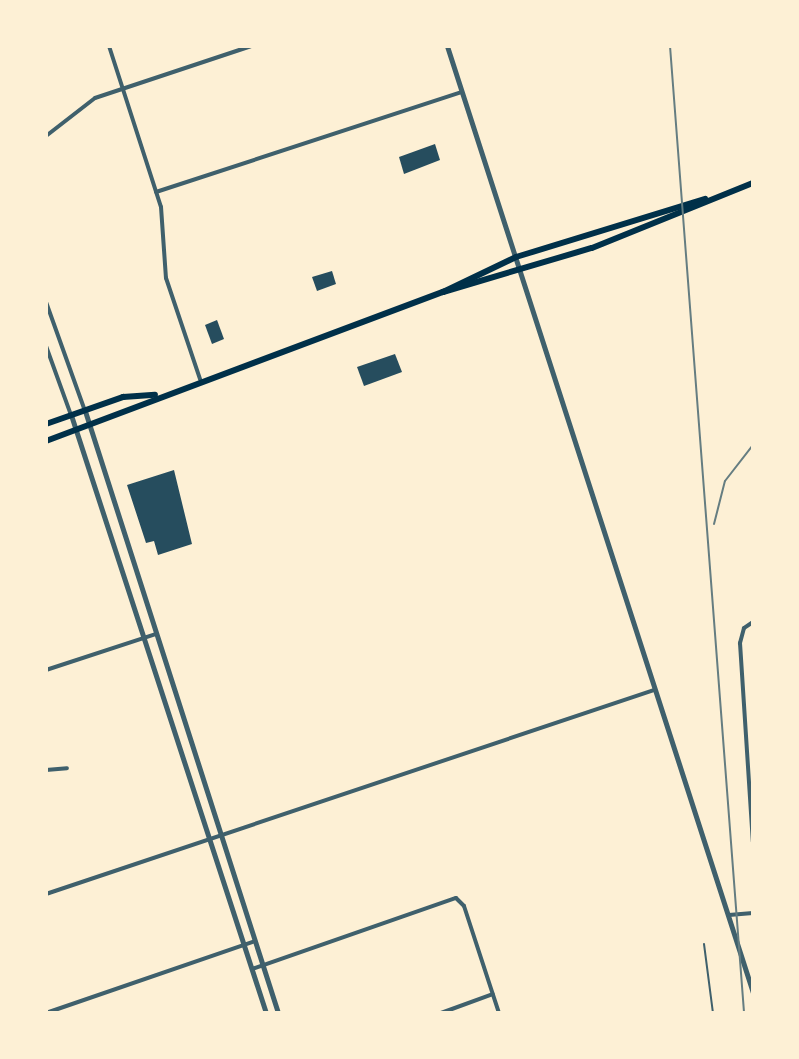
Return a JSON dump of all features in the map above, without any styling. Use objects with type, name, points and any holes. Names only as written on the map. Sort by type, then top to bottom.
[{"type":"main road","points":[[443,292],[521,273],[753,183]]},
{"type":"main road","points":[[46,441],[89,427],[200,379],[443,292],[516,257],[716,197]]},
{"type":"main road","points":[[46,424],[123,397],[159,395]]},
{"type":"street","points":[[109,46],[156,192],[164,225],[166,278],[200,379]]},
{"type":"street","points":[[46,136],[78,109],[122,87],[251,46]]},
{"type":"street","points":[[447,46],[753,993]]},
{"type":"street","points":[[156,192],[462,92]]},
{"type":"street","points":[[46,302],[85,411],[278,1013]]},
{"type":"street","points":[[46,346],[266,1013]]},
{"type":"street","points":[[92,478],[103,474]]},
{"type":"street","points":[[110,535],[122,531]]},
{"type":"street","points":[[753,622],[740,640],[753,842]]},
{"type":"street","points":[[46,670],[156,634]]},
{"type":"street","points":[[46,894],[655,689]]},
{"type":"street","points":[[176,739],[189,735]]},
{"type":"street","points":[[46,770],[67,768]]},
{"type":"street","points":[[252,969],[456,898],[464,906],[499,1013]]},
{"type":"street","points":[[728,915],[753,913]]},
{"type":"street","points":[[46,1013],[255,941]]},
{"type":"street","points":[[746,971],[753,964]]},
{"type":"street","points":[[441,1013],[493,994]]},
{"type":"lane","points":[[704,944],[713,1013]]},
{"type":"building","points":[[435,144],[440,160],[404,174],[399,157]]},
{"type":"building","points":[[332,271],[336,284],[317,291],[312,277]]},
{"type":"building","points":[[217,320],[224,339],[212,344],[205,325]]},
{"type":"building","points":[[395,354],[402,372],[364,386],[357,367]]},
{"type":"building","points":[[174,470],[192,544],[158,555],[154,541],[146,543],[127,485]]},
{"type":"railway","points":[[670,46],[744,1013]]},
{"type":"railway","points":[[714,524],[725,481],[753,445]]}]
